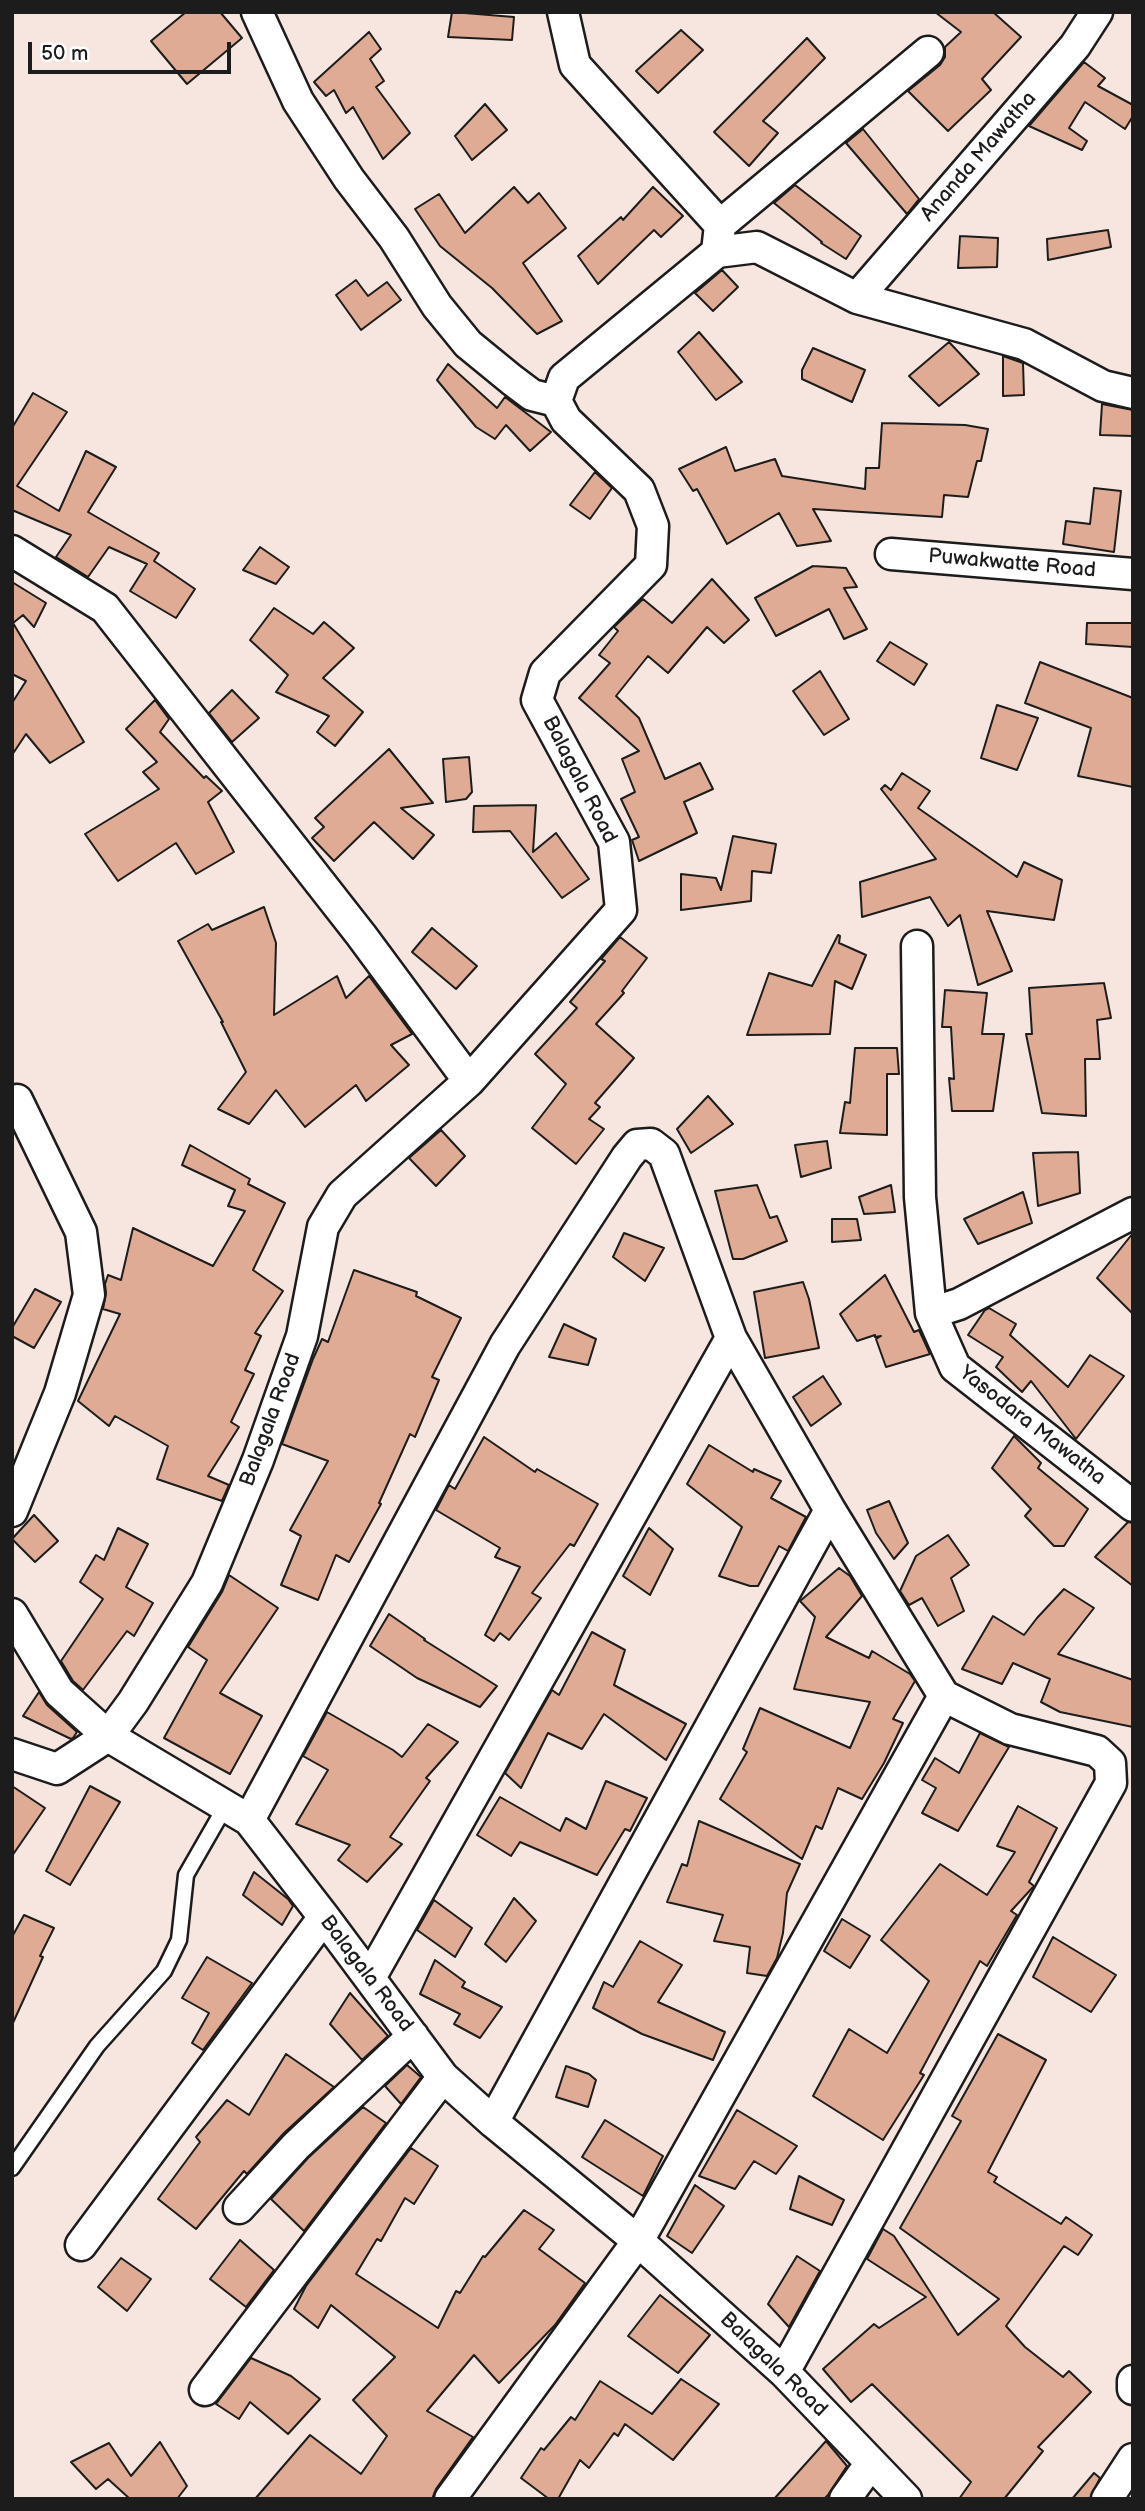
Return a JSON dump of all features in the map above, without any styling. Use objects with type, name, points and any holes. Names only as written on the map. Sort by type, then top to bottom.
[{"type":"street","points":[[257,12],[298,101],[349,179],[394,238],[436,306],[468,344],[512,380],[532,395],[556,401],[564,378],[929,52]]},
{"type":"street","points":[[563,12],[575,65],[719,238],[757,247],[858,298],[1024,344],[1103,386],[1133,393]]},
{"type":"street","name":"Ananda Mawatha","points":[[858,298],[1075,46],[1097,12]]},
{"type":"street","name":"Balagala Road","points":[[556,401],[566,420],[639,490],[653,526],[651,565],[545,673],[537,700],[614,842],[621,910],[469,1081],[342,1195],[323,1227],[302,1336],[258,1460],[217,1558],[199,1595],[134,1702],[108,1736],[237,1813],[324,1917],[443,2077],[493,2122],[638,2241],[784,2372],[906,2499]]},
{"type":"street","points":[[12,551],[105,608],[361,935],[469,1081]]},
{"type":"street","name":"Puwakwatte Road","points":[[891,554],[1133,574]]},
{"type":"street","name":"Yasodara Mawatha","points":[[916,946],[920,1197],[931,1314],[955,1367],[1133,1506]]},
{"type":"street","points":[[12,1511],[60,1393],[89,1295],[81,1232],[17,1100]]},
{"type":"street","points":[[237,1813],[505,1345],[626,1157],[637,1145],[651,1144],[664,1154],[731,1338],[830,1510],[944,1696],[1010,1730],[1097,1751],[1110,1763],[1111,1783],[784,2372]]},
{"type":"street","points":[[931,1314],[959,1304],[1133,1213]]},
{"type":"street","points":[[370,1978],[731,1338]]},
{"type":"street","points":[[493,2122],[830,1510]]},
{"type":"street","points":[[12,1614],[60,1692],[108,1736],[57,1769],[12,1754]]},
{"type":"street","points":[[450,2499],[638,2241],[944,1696]]},
{"type":"street","points":[[81,2245],[324,1917]]},
{"type":"street","points":[[239,2208],[296,2146],[413,2036]]},
{"type":"street","points":[[205,2390],[443,2077]]},
{"type":"street","points":[[1133,2381],[1133,2389]]},
{"type":"street","points":[[1107,2499],[1133,2459]]},
{"type":"street","points":[[845,2499],[870,2463]]},
{"type":"lane","points":[[12,2168],[97,2046],[164,1971],[178,1940],[186,1875],[237,1813]]},
{"type":"building","points":[[186,12],[220,12],[242,38],[187,84],[151,41]]},
{"type":"building","points":[[452,12],[514,17],[512,40],[448,37]]},
{"type":"building","points":[[935,12],[993,12],[1021,37],[982,79],[991,90],[948,131],[908,91],[940,65],[945,57],[945,47],[961,32]]},
{"type":"building","points":[[681,30],[703,50],[658,93],[636,71]]},
{"type":"building","points":[[369,32],[381,49],[370,59],[384,81],[376,87],[410,133],[383,159],[353,107],[346,113],[334,90],[326,96],[314,82]]},
{"type":"building","points":[[807,38],[825,58],[763,121],[778,133],[749,166],[714,132]]},
{"type":"building","points":[[1084,62],[1105,78],[1098,86],[1133,105],[1133,116],[1125,129],[1085,102],[1069,128],[1087,141],[1082,150],[1029,126]]},
{"type":"building","points":[[485,104],[507,130],[472,160],[455,136]]},
{"type":"building","points":[[863,129],[919,199],[907,214],[846,143]]},
{"type":"building","points":[[795,185],[861,236],[846,259],[821,243],[774,203]]},
{"type":"building","points":[[514,187],[528,203],[539,193],[566,228],[523,263],[562,321],[537,334],[492,288],[440,246],[415,209],[439,194],[465,233]]},
{"type":"building","points":[[653,187],[683,216],[661,237],[654,230],[598,284],[578,256],[621,217],[623,220]]},
{"type":"building","points":[[1108,230],[1111,247],[1048,260],[1047,239]]},
{"type":"building","points":[[960,236],[998,238],[997,267],[958,268]]},
{"type":"building","points":[[722,270],[738,287],[713,311],[695,293]]},
{"type":"building","points":[[356,280],[368,296],[387,282],[401,300],[361,330],[336,295]]},
{"type":"building","points":[[699,332],[742,382],[716,400],[678,352]]},
{"type":"building","points":[[949,342],[979,374],[939,406],[909,376]]},
{"type":"building","points":[[813,348],[865,370],[852,402],[802,379],[802,370]]},
{"type":"building","points":[[1003,356],[1023,363],[1024,395],[1003,396]]},
{"type":"building","points":[[448,364],[497,408],[505,397],[551,432],[530,451],[506,425],[495,439],[476,427],[437,380]]},
{"type":"building","points":[[33,393],[67,412],[17,486],[59,511],[86,451],[116,467],[88,512],[159,553],[154,561],[195,589],[176,618],[130,591],[147,564],[109,547],[88,577],[56,557],[71,535],[12,510],[12,428]]},
{"type":"building","points":[[1102,404],[1133,410],[1133,436],[1100,435]]},
{"type":"building","points":[[882,423],[965,425],[988,429],[981,461],[977,461],[968,497],[944,495],[942,517],[813,509],[831,541],[797,546],[779,513],[727,544],[697,489],[693,491],[679,469],[726,447],[735,471],[775,459],[782,476],[865,489],[866,468],[879,468]]},
{"type":"building","points":[[595,472],[612,488],[590,519],[570,505]]},
{"type":"building","points":[[1094,488],[1121,491],[1114,552],[1063,544],[1066,521],[1090,524]]},
{"type":"building","points":[[260,547],[289,567],[276,584],[243,570]]},
{"type":"building","points":[[813,566],[846,568],[857,587],[844,588],[867,629],[844,639],[829,609],[776,636],[755,598]]},
{"type":"building","points":[[712,579],[749,620],[724,643],[707,627],[668,673],[648,656],[616,696],[639,718],[665,779],[700,763],[713,789],[684,802],[697,833],[639,861],[632,840],[639,837],[621,799],[635,792],[622,759],[639,751],[579,698],[610,663],[599,655],[618,631],[614,627],[643,599],[672,623]]},
{"type":"building","points":[[12,582],[46,603],[34,627],[23,615],[13,623],[84,742],[50,763],[26,734],[12,755],[12,703],[26,681],[12,674]]},
{"type":"building","points":[[274,608],[313,634],[324,622],[354,648],[323,678],[363,712],[335,746],[317,732],[329,716],[276,692],[288,675],[250,640]]},
{"type":"building","points":[[1087,623],[1133,623],[1133,647],[1086,644]]},
{"type":"building","points":[[890,642],[927,664],[914,685],[877,661]]},
{"type":"building","points":[[1040,662],[1133,698],[1133,787],[1078,776],[1091,728],[1025,703]]},
{"type":"building","points":[[820,671],[849,719],[824,735],[793,691]]},
{"type":"building","points":[[232,690],[259,718],[232,742],[209,713]]},
{"type":"building","points":[[155,700],[169,719],[160,732],[204,778],[206,776],[222,791],[208,802],[234,852],[196,874],[176,843],[118,881],[85,834],[159,789],[143,772],[157,762],[126,729]]},
{"type":"building","points":[[997,705],[1038,718],[1017,770],[981,758]]},
{"type":"building","points":[[389,749],[433,803],[401,808],[434,835],[413,859],[374,822],[334,861],[312,838],[324,827],[315,818]]},
{"type":"building","points":[[469,757],[472,792],[466,799],[446,802],[443,759]]},
{"type":"building","points":[[902,773],[930,791],[918,808],[1017,877],[1024,862],[1062,880],[1054,920],[987,911],[1012,971],[978,985],[960,915],[948,926],[930,897],[862,917],[860,882],[936,859],[881,789],[885,785],[891,790]]},
{"type":"building","points":[[536,805],[533,852],[556,833],[589,879],[562,898],[510,831],[473,832],[474,806]]},
{"type":"building","points":[[733,836],[776,844],[771,873],[752,871],[751,901],[681,910],[681,874],[716,878],[721,890]]},
{"type":"building","points":[[264,907],[276,943],[274,1015],[337,976],[346,998],[369,976],[412,1034],[391,1045],[409,1065],[366,1101],[356,1085],[305,1127],[276,1090],[249,1124],[218,1109],[246,1072],[223,1022],[178,941],[208,924],[212,930]]},
{"type":"building","points":[[432,928],[477,966],[456,989],[412,952]]},
{"type":"building","points":[[838,935],[839,943],[866,955],[852,989],[835,981],[830,1034],[747,1035],[769,973],[812,986]]},
{"type":"building","points":[[620,937],[647,958],[622,991],[624,993],[596,1024],[634,1058],[595,1103],[600,1107],[589,1119],[604,1129],[576,1164],[532,1128],[566,1084],[535,1054],[577,1008],[570,1002],[605,961],[601,959]]},
{"type":"building","points":[[1104,983],[1111,1018],[1097,1020],[1100,1059],[1085,1059],[1086,1116],[1042,1113],[1026,1034],[1032,1034],[1029,988]]},
{"type":"building","points":[[945,990],[987,993],[982,1034],[1004,1034],[993,1111],[952,1111],[949,1078],[954,1079],[951,1027],[942,1027]]},
{"type":"building","points":[[855,1048],[897,1048],[899,1074],[887,1074],[887,1135],[840,1133],[845,1102],[850,1103]]},
{"type":"building","points":[[708,1096],[733,1124],[691,1153],[677,1129]]},
{"type":"building","points":[[441,1130],[465,1156],[436,1186],[409,1158]]},
{"type":"building","points":[[827,1141],[831,1168],[801,1177],[795,1145]]},
{"type":"building","points":[[190,1145],[250,1179],[248,1184],[285,1203],[253,1270],[283,1291],[255,1333],[261,1336],[245,1370],[254,1374],[231,1422],[239,1427],[208,1476],[229,1485],[222,1501],[157,1479],[168,1446],[115,1416],[109,1426],[78,1401],[120,1314],[103,1309],[105,1284],[108,1275],[121,1280],[133,1228],[213,1266],[245,1211],[228,1206],[235,1190],[182,1165]]},
{"type":"building","points":[[1078,1152],[1080,1193],[1038,1206],[1033,1153]]},
{"type":"building","points":[[757,1185],[770,1218],[777,1216],[787,1241],[743,1259],[733,1259],[715,1191]]},
{"type":"building","points":[[891,1185],[895,1212],[864,1214],[859,1197]]},
{"type":"building","points":[[1023,1192],[1032,1223],[978,1244],[964,1219]]},
{"type":"building","points":[[832,1219],[857,1219],[861,1240],[832,1242]]},
{"type":"building","points":[[624,1233],[664,1248],[645,1281],[613,1257]]},
{"type":"building","points":[[1133,1233],[1133,1314],[1097,1278]]},
{"type":"building","points":[[354,1270],[417,1292],[416,1296],[461,1318],[432,1377],[439,1380],[415,1437],[410,1434],[379,1503],[381,1504],[349,1562],[336,1555],[318,1600],[281,1585],[301,1536],[290,1530],[328,1461],[282,1444],[313,1359],[322,1339],[328,1342]]},
{"type":"building","points":[[885,1275],[914,1332],[919,1330],[930,1354],[886,1367],[876,1339],[881,1336],[875,1335],[857,1341],[840,1314]]},
{"type":"building","points":[[803,1282],[819,1348],[765,1358],[754,1292]]},
{"type":"building","points":[[35,1289],[61,1302],[34,1348],[12,1336],[12,1328]]},
{"type":"building","points":[[989,1308],[1016,1324],[1010,1335],[1068,1387],[1090,1355],[1124,1376],[1076,1439],[1031,1381],[1022,1392],[996,1367],[1003,1357],[968,1335]]},
{"type":"building","points":[[564,1324],[596,1339],[588,1365],[549,1357]]},
{"type":"building","points":[[823,1376],[841,1404],[811,1426],[793,1397]]},
{"type":"building","points":[[1014,1436],[1041,1463],[1038,1468],[1088,1509],[1064,1546],[1054,1546],[1025,1516],[1031,1509],[992,1468]]},
{"type":"building","points":[[484,1437],[535,1472],[537,1469],[598,1504],[574,1546],[570,1544],[532,1593],[541,1598],[509,1640],[500,1633],[494,1641],[485,1635],[520,1567],[495,1557],[500,1548],[436,1510],[449,1485],[455,1489]]},
{"type":"building","points":[[709,1445],[753,1472],[754,1469],[781,1481],[771,1498],[806,1517],[788,1551],[779,1546],[758,1586],[719,1576],[742,1527],[687,1484]]},
{"type":"building","points":[[889,1501],[908,1543],[894,1559],[876,1533],[867,1510]]},
{"type":"building","points":[[34,1515],[58,1541],[35,1562],[12,1539]]},
{"type":"building","points":[[1128,1522],[1133,1523],[1133,1586],[1095,1557]]},
{"type":"building","points":[[118,1528],[148,1544],[126,1587],[153,1603],[134,1636],[127,1631],[83,1690],[73,1681],[61,1661],[103,1599],[80,1582],[96,1555],[104,1560]]},
{"type":"building","points":[[649,1528],[673,1549],[650,1595],[623,1576]]},
{"type":"building","points":[[948,1535],[969,1565],[951,1578],[964,1611],[938,1626],[922,1598],[909,1605],[900,1591],[916,1556]]},
{"type":"building","points":[[839,1568],[850,1576],[862,1596],[826,1637],[869,1658],[872,1651],[910,1674],[915,1681],[893,1719],[903,1723],[884,1763],[862,1799],[838,1788],[822,1829],[816,1826],[802,1859],[720,1799],[747,1752],[743,1749],[760,1708],[850,1748],[870,1702],[794,1689],[815,1617],[800,1601]]},
{"type":"building","points":[[229,1575],[278,1608],[220,1693],[262,1716],[230,1774],[164,1738],[207,1660],[188,1647],[222,1592]]},
{"type":"building","points":[[1064,1589],[1094,1608],[1058,1654],[1133,1680],[1133,1727],[1060,1712],[1041,1702],[1050,1679],[1013,1663],[1002,1684],[962,1669],[993,1616],[1024,1635]]},
{"type":"building","points":[[389,1614],[424,1640],[497,1686],[480,1707],[417,1678],[370,1646]]},
{"type":"building","points":[[592,1632],[625,1650],[614,1685],[686,1724],[666,1760],[604,1714],[582,1749],[548,1733],[521,1788],[505,1773],[552,1690],[559,1695]]},
{"type":"building","points":[[39,1692],[47,1705],[77,1732],[73,1738],[23,1716]]},
{"type":"building","points":[[327,1712],[402,1757],[428,1724],[458,1742],[426,1778],[430,1781],[390,1837],[402,1844],[367,1882],[338,1860],[350,1845],[296,1824],[328,1770],[303,1756]]},
{"type":"building","points":[[980,1733],[1009,1747],[958,1831],[922,1813],[936,1788],[922,1780],[935,1758],[959,1773]]},
{"type":"building","points":[[606,1781],[647,1798],[630,1831],[625,1829],[597,1875],[520,1842],[511,1856],[477,1835],[500,1797],[560,1831],[566,1818],[586,1829]]},
{"type":"building","points":[[12,1786],[45,1808],[12,1856]]},
{"type":"building","points":[[90,1786],[120,1802],[70,1885],[46,1871]]},
{"type":"building","points":[[1018,1806],[1057,1828],[1029,1882],[1034,1886],[1011,1911],[1017,1915],[987,1966],[980,1961],[920,2073],[924,2075],[883,2140],[813,2096],[849,2029],[887,2053],[929,1981],[881,1940],[940,1864],[987,1895],[1015,1852],[997,1846]]},
{"type":"building","points":[[699,1821],[800,1864],[787,1893],[783,1933],[777,1958],[767,1976],[747,1973],[750,1947],[714,1941],[723,1915],[667,1902],[682,1864],[687,1866]]},
{"type":"building","points":[[254,1872],[293,1906],[282,1925],[243,1895]]},
{"type":"building","points":[[514,1898],[536,1921],[506,1962],[485,1944]]},
{"type":"building","points":[[434,1900],[472,1928],[455,1957],[417,1930]]},
{"type":"building","points":[[24,1915],[54,1928],[12,2025],[12,1937]]},
{"type":"building","points":[[842,1919],[870,1936],[850,1968],[824,1951]]},
{"type":"building","points":[[1053,1937],[1116,1975],[1091,2012],[1033,1977]]},
{"type":"building","points":[[640,1941],[682,1965],[658,2002],[725,2032],[713,2060],[642,2034],[593,2008],[604,1982],[613,1987]]},
{"type":"building","points":[[207,1957],[252,1983],[203,2050],[192,2043],[209,2013],[182,1998]]},
{"type":"building","points":[[435,1960],[465,1982],[462,1987],[502,2007],[480,2038],[454,2024],[460,2014],[420,1994]]},
{"type":"building","points":[[350,1993],[388,2036],[362,2060],[330,2024]]},
{"type":"building","points":[[998,2034],[1046,2060],[988,2172],[997,2177],[994,2182],[1061,2224],[1066,2217],[1092,2235],[1078,2255],[1064,2246],[1006,2326],[1025,2347],[1063,2377],[1069,2371],[1091,2392],[1038,2447],[1043,2451],[1004,2499],[959,2499],[971,2482],[872,2384],[851,2402],[823,2369],[874,2324],[879,2328],[926,2297],[867,2259],[883,2229],[894,2236],[958,2335],[999,2299],[900,2228],[961,2121],[952,2116]]},
{"type":"building","points":[[286,2054],[334,2087],[284,2133],[247,2174],[244,2171],[196,2229],[158,2199],[200,2142],[196,2137],[227,2100],[249,2115]]},
{"type":"building","points":[[407,2065],[421,2077],[401,2104],[385,2086]]},
{"type":"building","points":[[566,2066],[589,2074],[596,2080],[588,2107],[556,2097]]},
{"type":"building","points":[[363,2107],[386,2123],[304,2231],[271,2199],[308,2158]]},
{"type":"building","points":[[737,2110],[797,2146],[776,2174],[754,2161],[735,2189],[699,2176]]},
{"type":"building","points":[[605,2120],[663,2156],[643,2196],[582,2157]]},
{"type":"building","points":[[411,2148],[438,2166],[414,2204],[405,2198],[381,2241],[377,2239],[356,2274],[438,2328],[456,2291],[460,2293],[483,2256],[485,2257],[524,2210],[554,2230],[539,2249],[585,2283],[555,2325],[499,2383],[474,2355],[427,2411],[473,2437],[436,2489],[432,2499],[255,2499],[310,2435],[361,2474],[387,2436],[353,2400],[395,2357],[331,2305],[318,2328],[294,2309],[306,2286]]},
{"type":"building","points":[[799,2176],[844,2200],[832,2225],[790,2209]]},
{"type":"building","points":[[695,2185],[724,2206],[692,2253],[667,2236]]},
{"type":"building","points":[[240,2240],[274,2270],[246,2307],[210,2279]]},
{"type":"building","points":[[797,2256],[820,2271],[789,2327],[768,2304]]},
{"type":"building","points":[[121,2258],[151,2279],[127,2311],[98,2287]]},
{"type":"building","points":[[660,2295],[710,2335],[678,2373],[628,2336]]},
{"type":"building","points":[[251,2358],[291,2376],[320,2399],[288,2434],[250,2402],[239,2419],[216,2404]]},
{"type":"building","points":[[681,2379],[719,2404],[673,2460],[625,2424],[618,2436],[614,2433],[589,2468],[580,2460],[558,2499],[549,2499],[521,2478],[541,2448],[544,2450],[571,2417],[575,2420],[600,2381],[652,2414]]},
{"type":"building","points":[[826,2441],[847,2466],[828,2495],[824,2499],[774,2499]]},
{"type":"building","points":[[160,2442],[187,2486],[177,2499],[130,2499],[108,2479],[96,2489],[71,2462],[109,2443],[131,2476]]},
{"type":"building","points":[[1094,2473],[1100,2478],[1090,2499],[1072,2499]]}]
